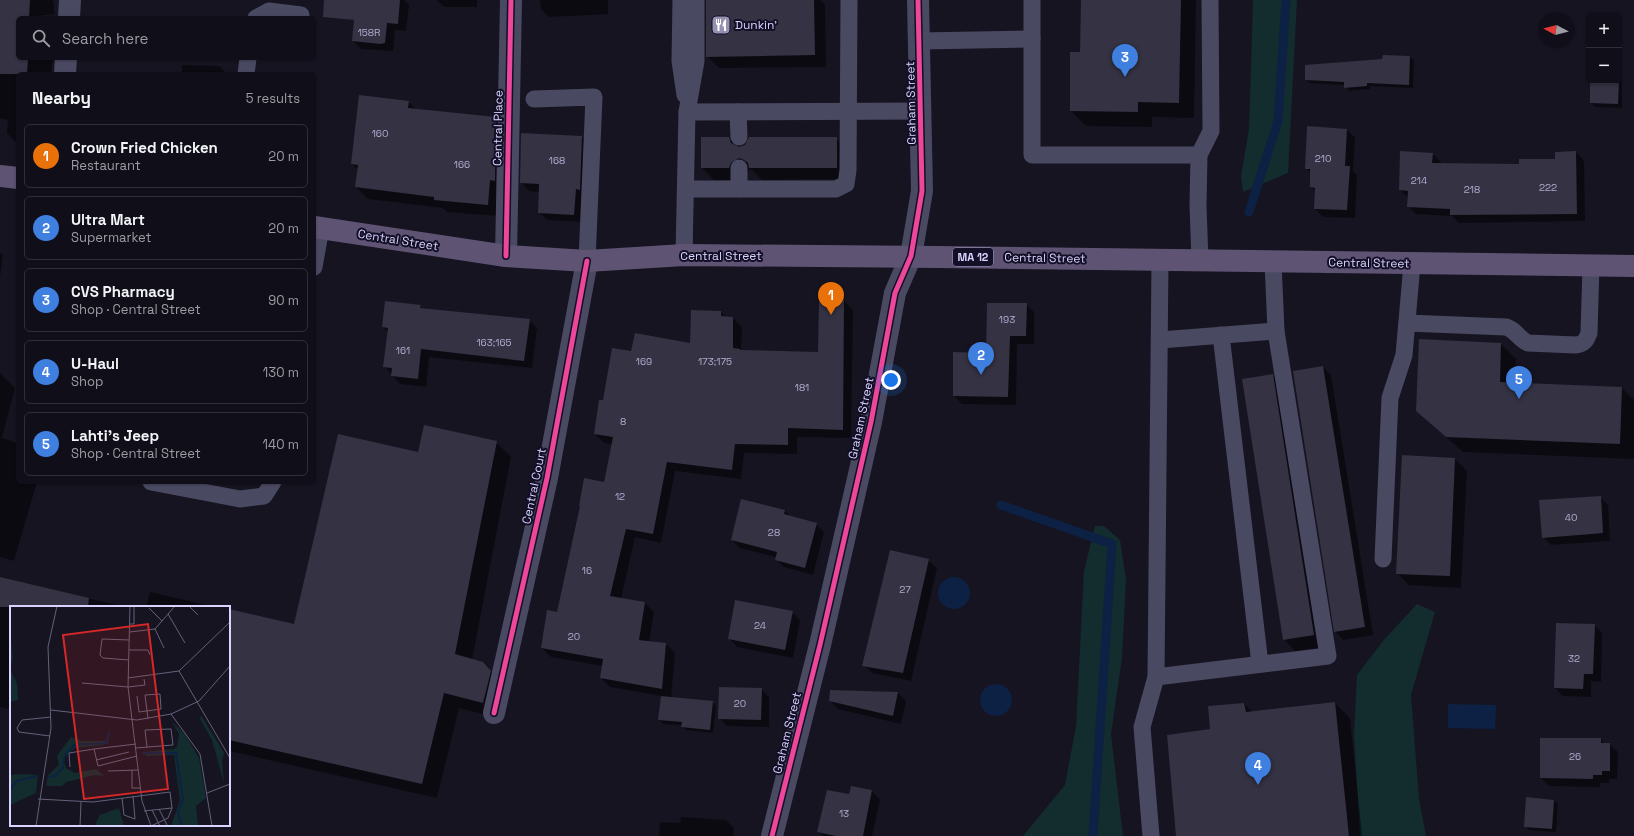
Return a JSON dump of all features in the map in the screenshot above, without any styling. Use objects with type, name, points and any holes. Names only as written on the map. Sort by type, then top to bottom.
[{"type":"main road","points":[[0,176],[16,178]]},
{"type":"main road","name":"Central Street","points":[[317,227],[506,256],[587,261],[684,255],[911,256],[1634,266]]},
{"type":"street","points":[[69,16],[70,0]]},
{"type":"street","name":"Central Place","points":[[506,256],[511,0]]},
{"type":"street","name":"Graham Street","points":[[772,836],[820,645],[871,422],[895,292],[911,256],[922,191],[918,0]]},
{"type":"street","points":[[65,72],[66,60]]},
{"type":"street","name":"Central Court","points":[[494,713],[547,478],[587,261]]},
{"type":"lane","points":[[681,0],[680,61],[687,112],[684,255]]},
{"type":"lane","points":[[687,112],[696,61],[696,0]]},
{"type":"lane","points":[[686,189],[836,189],[846,184],[848,170],[849,0]]},
{"type":"lane","points":[[1032,0],[1032,155],[1199,155]]},
{"type":"lane","points":[[1200,261],[1198,205],[1199,155],[1211,131],[1210,0]]},
{"type":"lane","points":[[260,16],[269,11],[301,15]]},
{"type":"lane","points":[[919,41],[1032,39]]},
{"type":"lane","points":[[246,72],[248,60]]},
{"type":"lane","points":[[534,98],[594,96],[587,261]]},
{"type":"lane","points":[[687,112],[921,111]]},
{"type":"lane","points":[[738,112],[739,137]]},
{"type":"lane","points":[[739,168],[739,189]]},
{"type":"lane","points":[[316,240],[317,227]]},
{"type":"lane","points":[[1151,836],[1142,727],[1156,677],[1160,260]]},
{"type":"lane","points":[[1156,677],[1328,656],[1276,331],[1273,262]]},
{"type":"lane","points":[[1383,559],[1390,398],[1402,364],[1412,264]]},
{"type":"lane","points":[[1407,323],[1506,327],[1511,328],[1528,343],[1575,346],[1585,342],[1589,333],[1591,266]]},
{"type":"lane","points":[[1160,340],[1276,331]]},
{"type":"lane","points":[[1222,335],[1260,664]]},
{"type":"lane","points":[[161,484],[240,499],[264,496],[272,484]]},
{"type":"green space","points":[[1253,0],[1297,0],[1288,173],[1243,192],[1241,176],[1249,129]]},
{"type":"green space","points":[[1095,526],[1104,526],[1120,540],[1126,579],[1122,658],[1111,734],[1123,836],[1023,836],[1065,785],[1076,726],[1084,571]]},
{"type":"green space","points":[[1417,604],[1435,612],[1411,695],[1419,799],[1426,836],[1360,836],[1354,734],[1357,675],[1383,641]]},
{"type":"water","points":[[954,577],[960,578],[967,584],[970,593],[969,599],[963,606],[954,609],[948,608],[941,602],[938,593],[939,587],[945,580]]},
{"type":"water","points":[[996,684],[1002,685],[1009,691],[1012,700],[1011,706],[1005,713],[996,716],[990,715],[983,709],[980,700],[981,694],[987,687]]},
{"type":"water","points":[[1448,704],[1496,705],[1495,729],[1448,728]]},
{"type":"building","points":[[0,0],[30,0],[29,16],[16,16],[16,60],[28,60],[27,72],[0,74]]},
{"type":"building","points":[[324,0],[400,0],[398,24],[387,23],[385,43],[380,44],[352,41],[354,20],[323,17]]},
{"type":"building","points":[[706,0],[814,0],[815,55],[706,57]]},
{"type":"building","points":[[1081,0],[1181,0],[1179,103],[1138,102],[1138,112],[1070,111],[1070,52],[1080,52]]},
{"type":"building","points":[[1383,55],[1410,56],[1409,85],[1367,83],[1367,86],[1344,88],[1344,82],[1305,80],[1305,65],[1382,59]]},
{"type":"building","points":[[1590,84],[1619,84],[1618,104],[1590,103]]},
{"type":"building","points":[[359,95],[409,101],[408,108],[496,117],[495,181],[490,180],[488,205],[434,200],[434,197],[355,187],[358,165],[351,164]]},
{"type":"building","points":[[1307,126],[1347,129],[1345,166],[1350,166],[1347,210],[1314,209],[1315,188],[1310,187],[1310,169],[1305,169]]},
{"type":"building","points":[[521,133],[582,136],[580,190],[576,189],[574,215],[538,213],[539,184],[520,183]]},
{"type":"building","points":[[701,137],[729,137],[731,143],[739,147],[745,145],[749,137],[837,137],[837,168],[749,168],[748,163],[739,158],[731,163],[729,168],[701,168]]},
{"type":"building","points":[[1400,151],[1433,153],[1432,163],[1519,164],[1519,159],[1555,159],[1555,152],[1576,151],[1577,214],[1450,215],[1450,209],[1407,207],[1408,191],[1399,190]]},
{"type":"building","points":[[819,299],[844,300],[843,430],[788,428],[788,445],[735,444],[732,470],[667,462],[653,534],[626,529],[610,596],[645,602],[639,640],[666,643],[662,689],[600,678],[603,659],[541,648],[547,610],[557,612],[580,506],[584,478],[604,482],[613,437],[594,434],[599,400],[603,400],[612,348],[631,351],[635,333],[690,343],[691,310],[721,311],[721,316],[733,317],[733,348],[740,350],[818,352]]},
{"type":"building","points":[[385,301],[421,305],[420,308],[530,319],[524,361],[421,349],[418,379],[391,376],[392,368],[383,367],[388,328],[382,327]]},
{"type":"building","points":[[987,303],[1027,303],[1026,336],[1010,336],[1008,397],[953,396],[953,352],[986,353]]},
{"type":"building","points":[[1419,339],[1501,343],[1500,382],[1622,387],[1620,444],[1446,437],[1416,411]]},
{"type":"building","points":[[1323,366],[1365,627],[1334,632],[1293,371]]},
{"type":"building","points":[[1273,374],[1314,635],[1283,640],[1242,379]]},
{"type":"building","points":[[424,425],[497,441],[455,654],[483,662],[491,671],[483,703],[444,693],[422,784],[230,740],[230,609],[294,624],[338,434],[418,452]]},
{"type":"building","points":[[1402,455],[1455,458],[1450,576],[1396,574]]},
{"type":"building","points":[[1601,496],[1603,533],[1542,538],[1539,500]]},
{"type":"building","points":[[741,499],[785,510],[784,514],[817,523],[805,568],[775,560],[777,552],[731,540]]},
{"type":"building","points":[[890,550],[929,559],[903,673],[862,666]]},
{"type":"building","points":[[0,577],[89,598],[88,606],[0,607]]},
{"type":"building","points":[[735,600],[793,611],[785,650],[728,639]]},
{"type":"building","points":[[1556,623],[1595,624],[1593,674],[1584,674],[1583,689],[1554,688]]},
{"type":"building","points":[[719,687],[762,688],[761,720],[718,719]]},
{"type":"building","points":[[830,690],[898,692],[893,716],[829,701]]},
{"type":"building","points":[[661,696],[713,701],[710,730],[681,727],[682,722],[658,720]]},
{"type":"building","points":[[1335,702],[1349,836],[1176,836],[1167,735],[1210,729],[1208,706],[1244,703],[1246,712]]},
{"type":"building","points":[[1540,738],[1601,738],[1601,743],[1610,743],[1610,771],[1602,771],[1602,775],[1593,775],[1593,779],[1540,778]]},
{"type":"building","points":[[851,786],[872,790],[863,836],[836,836],[817,832],[827,790],[849,794]]},
{"type":"building","points":[[1526,797],[1554,800],[1552,829],[1524,827]]},
{"type":"waterway","points":[[1249,212],[1278,121],[1286,0]]},
{"type":"waterway","points":[[1001,505],[1112,544],[1093,836]]},
{"type":"cycle path","points":[[506,256],[511,0]]},
{"type":"cycle path","points":[[772,836],[820,645],[871,422],[895,293],[911,256],[922,191],[918,0]]},
{"type":"cycle path","points":[[494,713],[547,478],[587,261]]},
{"type":"place","name":"Dunkin'","points":[[721,25]]},
{"type":"place","name":"CVS Pharmacy","points":[[1125,77]]},
{"type":"place","name":"Crown Fried Chicken","points":[[831,315]]},
{"type":"place","name":"Ultra Mart","points":[[981,375]]},
{"type":"place","name":"Lahti's Jeep","points":[[1519,399]]},
{"type":"place","name":"U-Haul","points":[[1258,785]]}]
